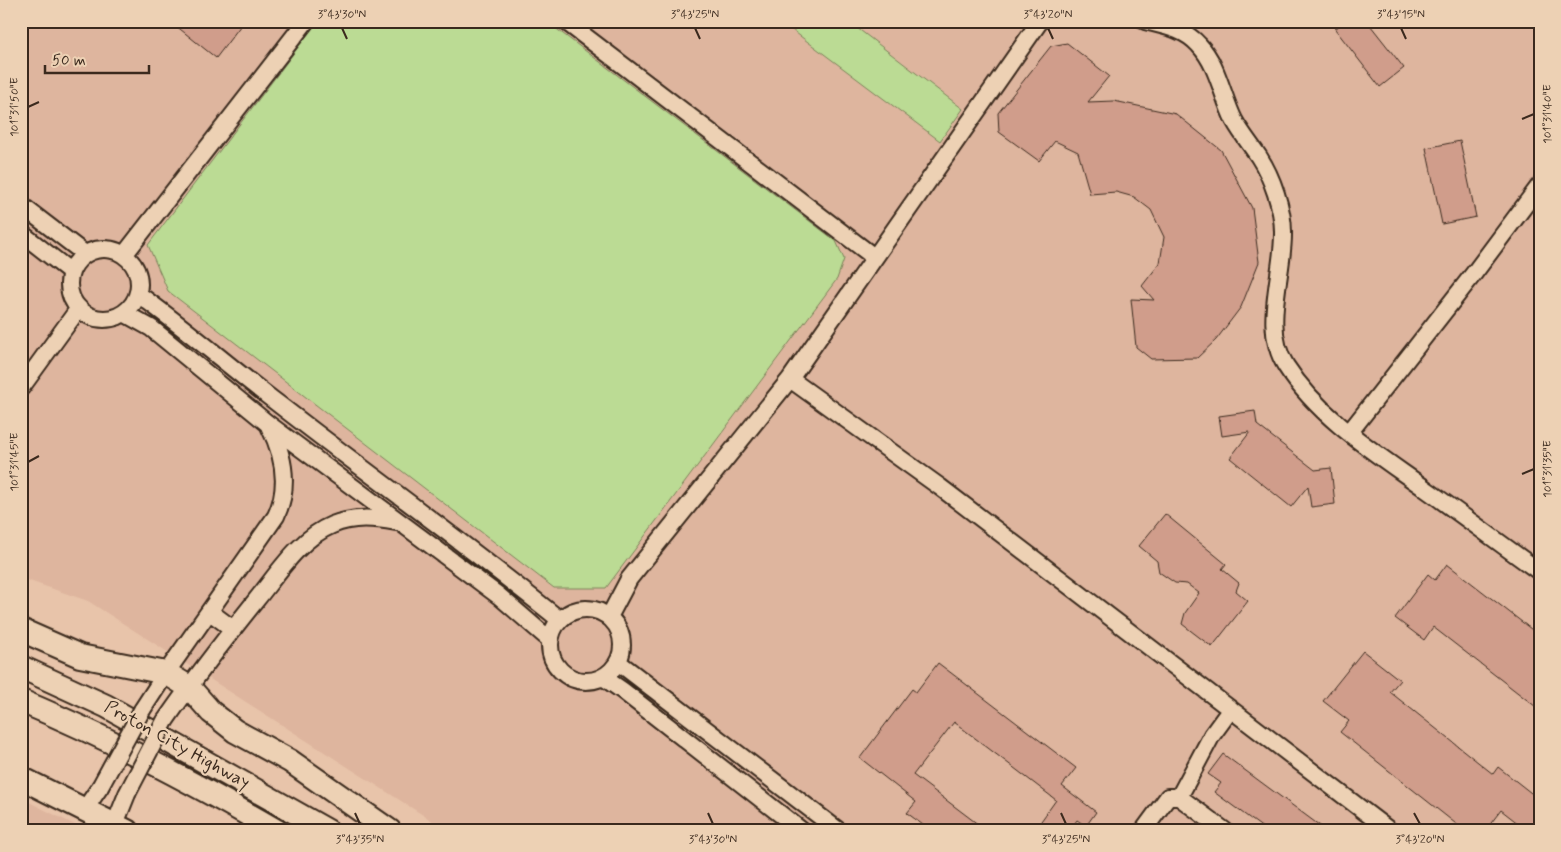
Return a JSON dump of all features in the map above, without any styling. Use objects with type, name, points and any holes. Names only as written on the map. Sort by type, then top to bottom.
[{"type":"main road","points":[[21,630],[80,656],[166,673],[189,687],[211,712],[236,730],[290,760],[390,831]]},
{"type":"main road","name":"Proton City Highway","points":[[21,667],[106,706],[328,831]]},
{"type":"main road","name":"Proton City Highway","points":[[21,701],[66,720],[198,785],[278,831]]},
{"type":"main road","points":[[21,778],[121,827]]},
{"type":"street","points":[[124,255],[306,21]]},
{"type":"street","points":[[565,21],[874,257]]},
{"type":"street","points":[[609,617],[629,579],[790,379],[1040,21]]},
{"type":"street","points":[[1145,21],[1173,28],[1188,35],[1200,45],[1216,74],[1235,122],[1261,159],[1276,196],[1283,230],[1282,266],[1276,301],[1277,344],[1285,364],[1313,400],[1349,433],[1540,572]]},
{"type":"street","points":[[1349,433],[1442,315],[1540,185]]},
{"type":"street","points":[[21,205],[85,254]]},
{"type":"street","points":[[21,233],[71,272]]},
{"type":"street","points":[[105,249],[124,255],[132,263],[137,273],[138,294],[132,305],[124,313],[113,318],[100,319],[88,315],[78,308],[70,291],[71,272],[85,254],[105,249]]},
{"type":"street","points":[[138,294],[170,317],[279,405],[480,556],[560,620]]},
{"type":"street","points":[[21,388],[78,308]]},
{"type":"street","points":[[124,313],[151,328],[267,423],[499,596],[550,640]]},
{"type":"street","points":[[790,379],[940,487],[1390,831]]},
{"type":"street","points":[[85,809],[100,787],[142,710],[166,673],[276,516],[283,501],[283,464],[277,441],[267,423]]},
{"type":"street","points":[[121,827],[127,794],[165,721],[233,629],[290,559],[312,536],[332,525],[356,518],[373,518],[401,523]]},
{"type":"street","points":[[584,610],[599,612],[609,617],[617,627],[621,638],[622,650],[618,662],[603,677],[584,681],[565,675],[553,660],[550,640],[560,620],[568,614],[584,610]]},
{"type":"street","points":[[210,612],[233,629]]},
{"type":"street","points":[[618,662],[838,831]]},
{"type":"street","points":[[603,677],[623,690],[802,831]]},
{"type":"street","points":[[1179,798],[1212,735],[1231,709]]},
{"type":"street","points":[[1143,831],[1168,797],[1179,798],[1225,831]]},
{"type":"shaded area","points":[[21,21],[1540,21],[1540,831],[448,831],[88,601],[21,578]]},
{"type":"shaded area","points":[[21,798],[87,831],[21,831]]},
{"type":"green space","points":[[318,21],[546,21],[836,241],[844,259],[837,279],[606,588],[554,588],[168,291],[148,245]]},
{"type":"green space","points":[[780,21],[848,21],[963,109],[940,141]]},
{"type":"building","points":[[170,21],[244,21],[216,58]]},
{"type":"building","points":[[1345,21],[1367,21],[1404,68],[1380,87],[1335,29]]},
{"type":"building","points":[[1067,43],[1109,76],[1088,102],[1114,101],[1176,114],[1221,150],[1252,208],[1259,262],[1241,307],[1216,340],[1197,358],[1151,359],[1136,347],[1131,299],[1154,300],[1142,286],[1160,263],[1164,237],[1151,210],[1134,197],[1116,192],[1090,194],[1078,152],[1055,141],[1039,161],[999,132],[998,113],[1051,46]]},
{"type":"building","points":[[1460,141],[1476,217],[1442,224],[1426,148]]},
{"type":"building","points":[[1255,411],[1257,425],[1315,470],[1331,468],[1335,504],[1311,507],[1308,486],[1291,507],[1230,458],[1250,432],[1222,436],[1219,416]]},
{"type":"building","points":[[1165,514],[1226,564],[1222,569],[1239,583],[1236,591],[1248,601],[1212,647],[1182,624],[1185,613],[1199,593],[1187,584],[1175,583],[1159,572],[1157,561],[1139,546]]},
{"type":"building","points":[[1447,564],[1540,636],[1540,710],[1433,627],[1424,640],[1395,618],[1428,574],[1435,580]]},
{"type":"building","points":[[1363,651],[1400,680],[1390,692],[1493,774],[1498,767],[1540,800],[1540,816],[1528,831],[1501,810],[1485,831],[1465,831],[1340,732],[1349,721],[1323,701]]},
{"type":"building","points":[[938,663],[1076,768],[1062,786],[1096,812],[1086,826],[1077,820],[1069,831],[1034,831],[1056,800],[954,722],[913,775],[987,831],[931,831],[907,813],[916,802],[860,758],[912,689],[916,692]]},
{"type":"building","points":[[1223,754],[1327,831],[1267,831],[1214,792],[1221,783],[1208,774]]}]
